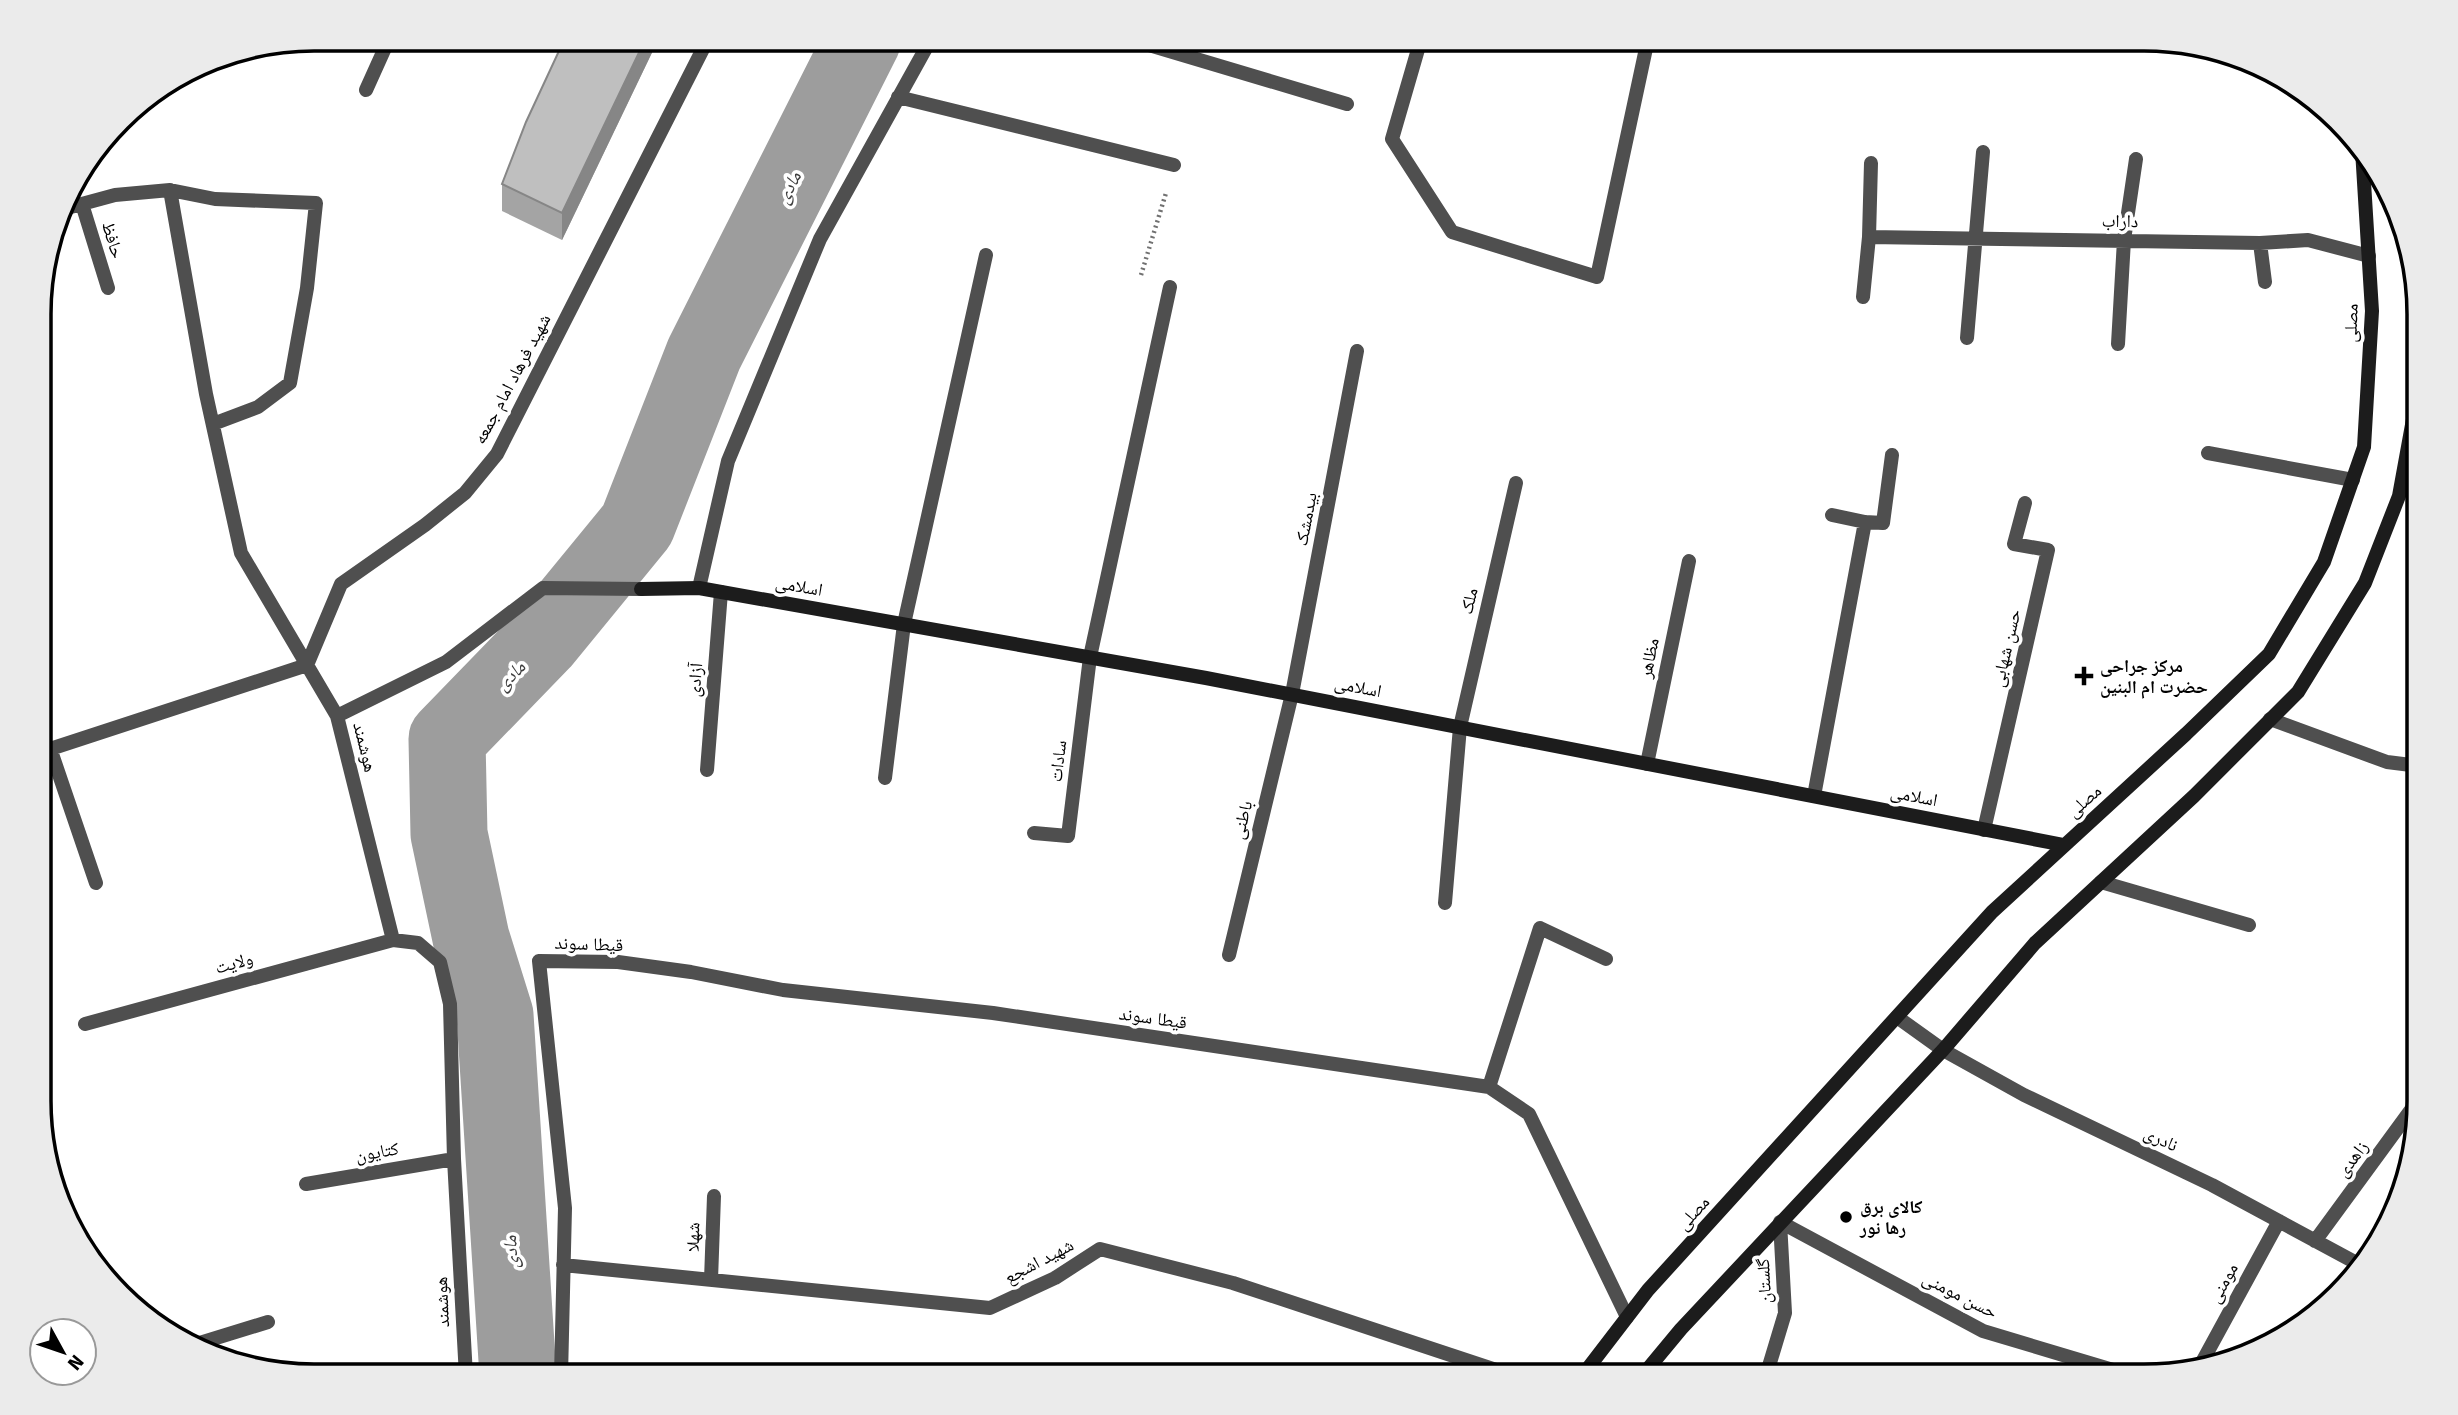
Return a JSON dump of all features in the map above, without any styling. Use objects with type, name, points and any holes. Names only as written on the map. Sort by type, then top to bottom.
[{"type":"main road","name":"مصلی","points":[[1591,1364],[1657,1280],[1992,912],[2269,654],[2324,562],[2364,447],[2372,311],[2363,168]]},
{"type":"main road","points":[[1652,1364],[1780,1222],[1943,1050],[2035,943],[2194,796],[2298,692],[2365,583],[2407,479]]},
{"type":"main road","name":"اسلامی","points":[[641,589],[699,588],[1090,657],[2064,845]]},
{"type":"street","points":[[366,90],[383,51]]},
{"type":"street","name":"شهید فرهاد امام جمعه","points":[[307,665],[341,584],[425,525],[465,493],[497,454],[701,51]]},
{"type":"street","points":[[699,588],[728,461],[820,239],[924,51]]},
{"type":"street","points":[[1172,51],[1347,104]]},
{"type":"street","points":[[1418,51],[1392,139],[1452,232],[1597,277],[1645,51]]},
{"type":"street","points":[[898,97],[1174,166]]},
{"type":"street","points":[[1967,338],[1983,152]]},
{"type":"street","points":[[2118,344],[2124,240],[2136,159]]},
{"type":"street","points":[[1863,297],[1869,237],[1871,163]]},
{"type":"street","points":[[74,206],[115,195],[170,190],[215,199],[316,203],[307,288],[290,383],[258,407],[213,424]]},
{"type":"street","name":"هوشمند","points":[[170,190],[213,424],[241,553],[337,716],[393,940],[418,943],[440,962],[450,1004],[454,1159],[465,1364]]},
{"type":"street","name":"حافظ","points":[[82,204],[108,288]]},
{"type":"street","name":"داراب","points":[[1869,237],[2260,243],[2308,240],[2369,256]]},
{"type":"street","points":[[2260,243],[2265,282]]},
{"type":"street","points":[[885,778],[904,624],[986,255]]},
{"type":"street","points":[[1090,657],[1170,287]]},
{"type":"street","name":"بیدمشک","points":[[1292,694],[1357,351]]},
{"type":"street","points":[[2208,453],[2353,480]]},
{"type":"street","points":[[1832,515],[1883,523],[1892,455]]},
{"type":"street","name":"ملک","points":[[1445,903],[1460,727],[1516,483]]},
{"type":"street","name":"حسن شهابی","points":[[1984,830],[2048,550],[2014,544],[2025,503]]},
{"type":"street","points":[[1814,796],[1865,522]]},
{"type":"street","name":"مظاهر","points":[[1647,764],[1689,561]]},
{"type":"street","points":[[337,716],[446,662],[543,588],[641,589]]},
{"type":"street","name":"آزادی","points":[[707,770],[721,592]]},
{"type":"street","name":"سادات","points":[[1034,833],[1068,836],[1090,657]]},
{"type":"street","points":[[51,748],[307,665]]},
{"type":"street","name":"باطنی","points":[[1229,955],[1292,694]]},
{"type":"street","points":[[2270,719],[2387,762],[2407,764]]},
{"type":"street","points":[[51,763],[96,883]]},
{"type":"street","points":[[2101,883],[2249,925]]},
{"type":"street","points":[[1489,1087],[1540,928],[1606,958]]},
{"type":"street","name":"ولایت","points":[[85,1024],[393,940]]},
{"type":"street","name":"قیطا سوند","points":[[564,1265],[565,1208],[539,961],[630,964],[691,972],[783,990],[993,1013],[1489,1087],[1529,1114],[1627,1317]]},
{"type":"street","name":"نادری","points":[[1897,1017],[1943,1050],[2024,1095],[2212,1185],[2353,1261]]},
{"type":"street","name":"زاهدی","points":[[2315,1241],[2407,1115]]},
{"type":"street","name":"کتایون","points":[[306,1184],[454,1159]]},
{"type":"street","name":"شهلا","points":[[711,1280],[714,1196]]},
{"type":"street","name":"مومنی","points":[[2205,1357],[2279,1221]]},
{"type":"street","name":"گلستان","points":[[1770,1364],[1785,1313],[1780,1222]]},
{"type":"street","name":"حسن مومنی","points":[[1780,1222],[1983,1331],[2093,1364]]},
{"type":"street","name":"شهید اشجع","points":[[564,1265],[990,1308],[1055,1278],[1100,1249],[1233,1283],[1478,1364]]},
{"type":"street","points":[[561,1364],[564,1265]]},
{"type":"street","points":[[206,1341],[268,1322]]},
{"type":"path","points":[[1170,287],[1139,281],[1174,166]]},
{"type":"building","points":[[559,51],[640,51],[562,213],[502,184],[526,122]]},
{"type":"waterway","name":"مادی","points":[[517,1364],[495,1015],[471,938],[449,834],[447,739],[542,641],[637,525],[704,354],[857,51]]},
{"type":"place","name":"مرکز جراحی حضرت ام البنین","points":[[2084,676]]},
{"type":"place","name":"کالای برق رها نور","points":[[1846,1217]]}]
